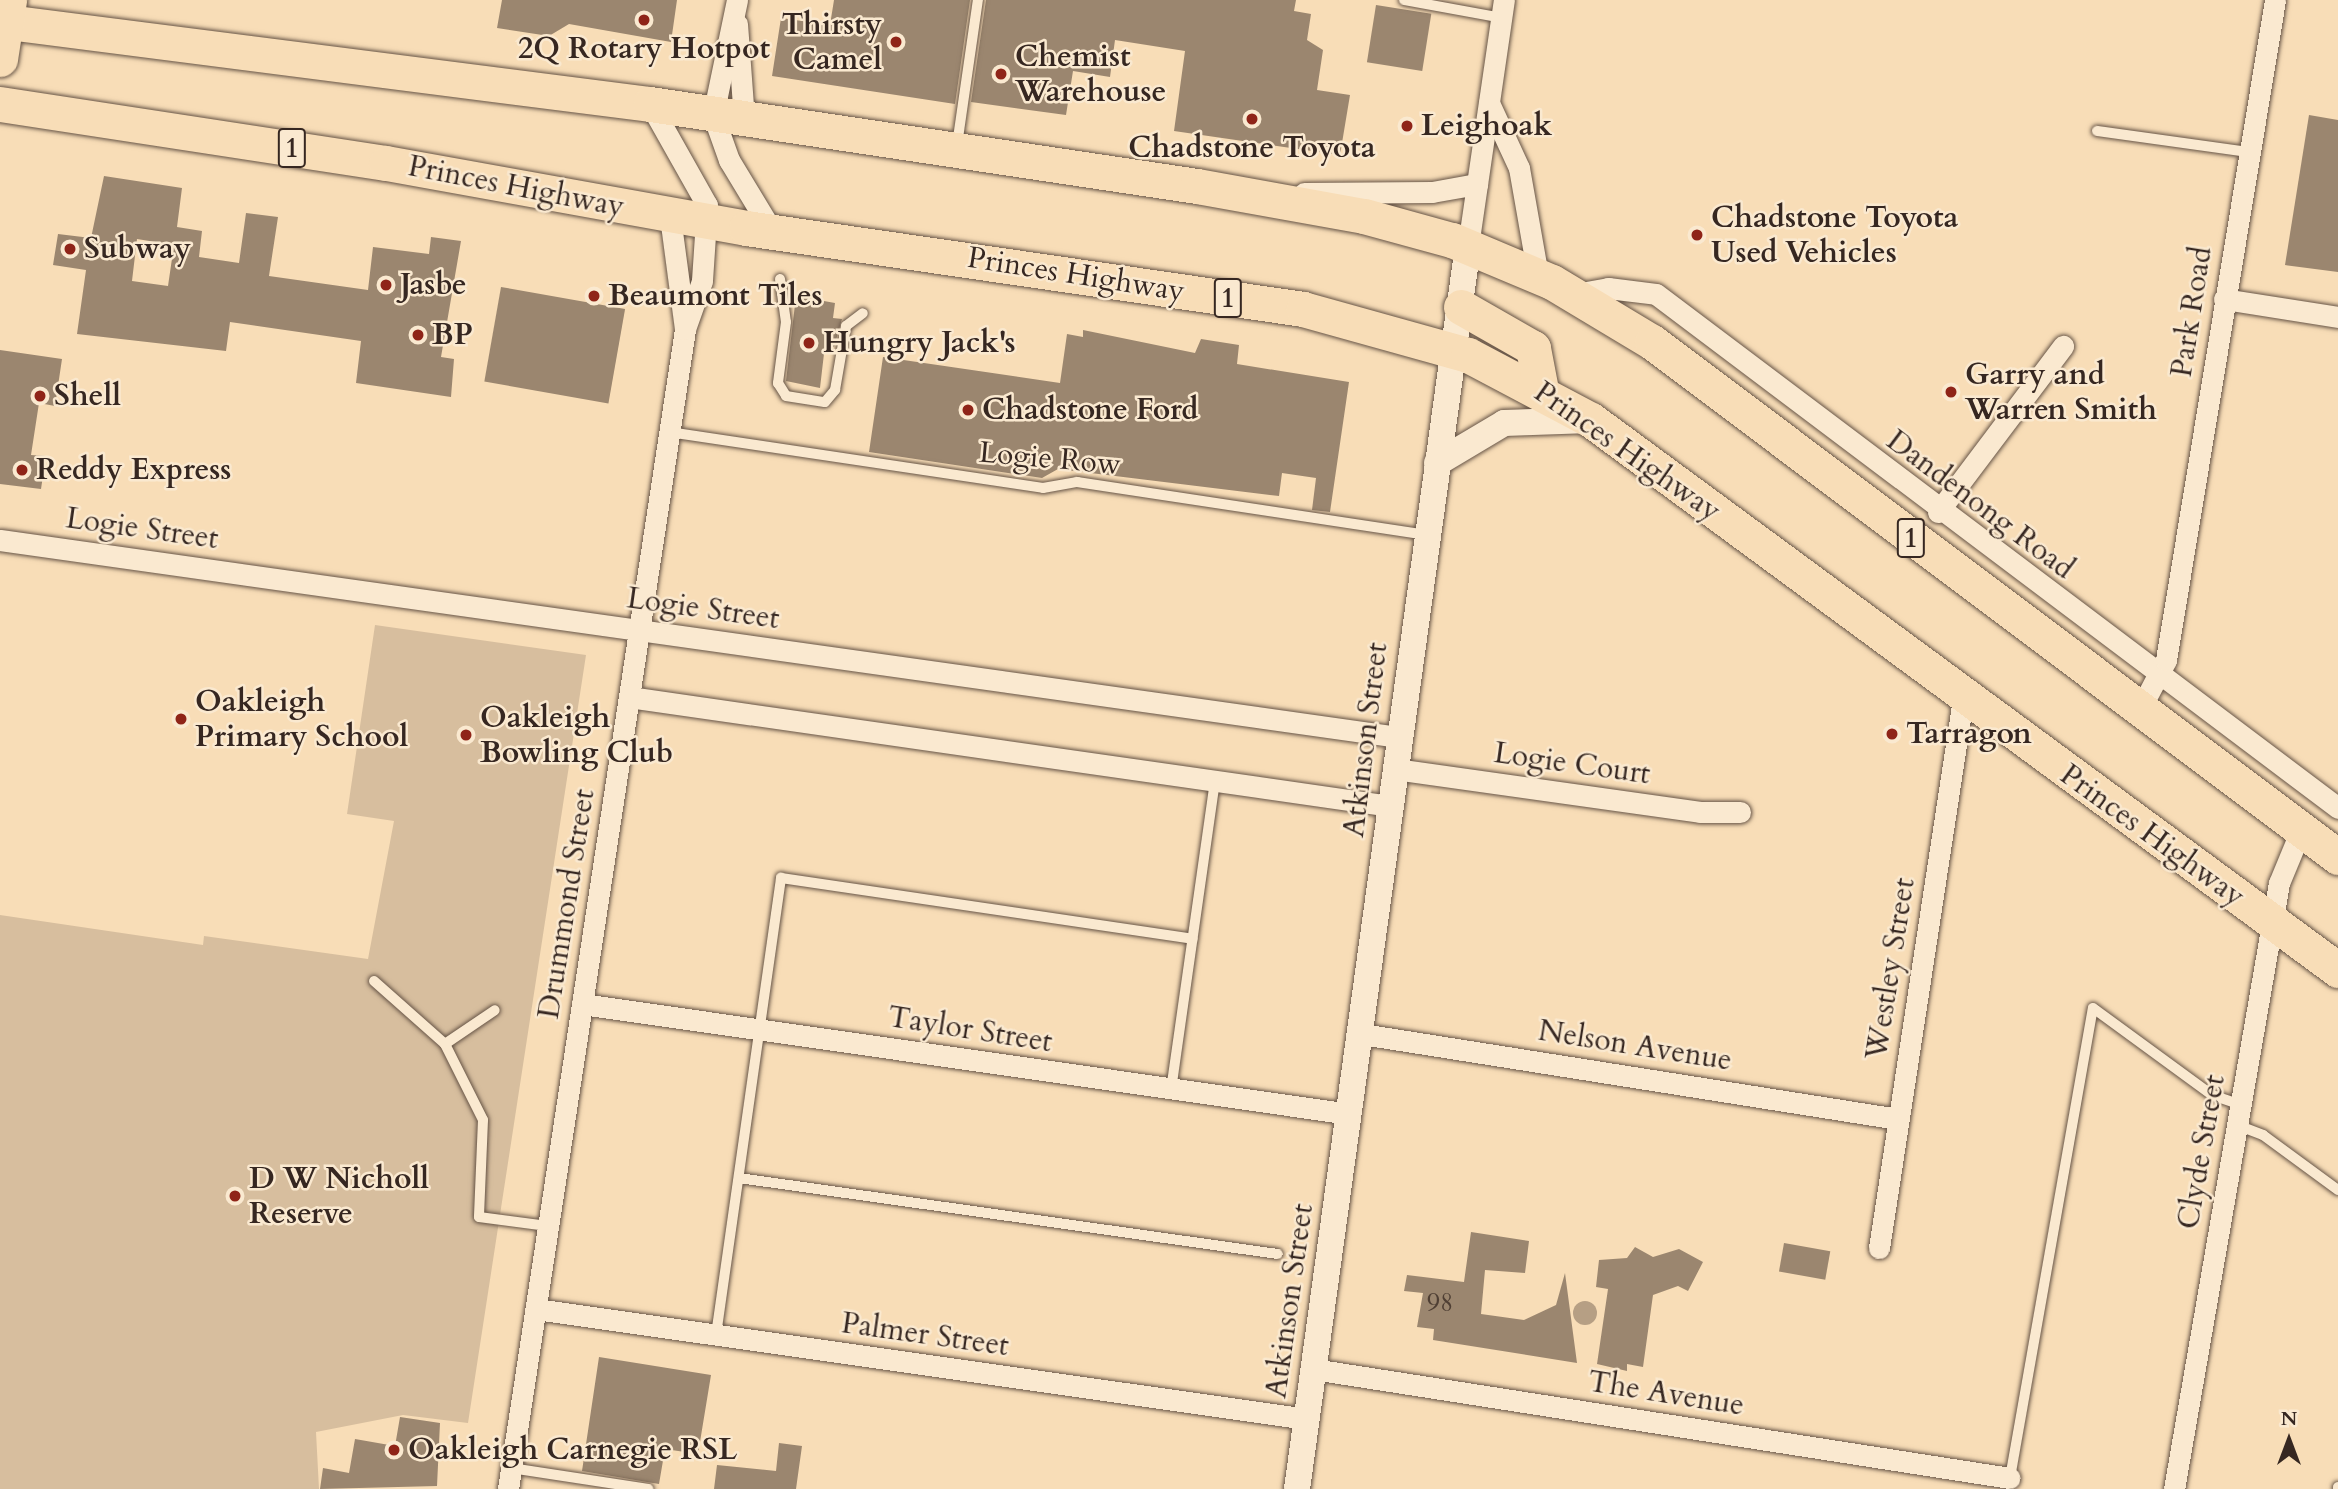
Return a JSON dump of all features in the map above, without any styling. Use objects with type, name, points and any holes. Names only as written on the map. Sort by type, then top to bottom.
[{"type":"highway","name":"1","points":[[5,14],[48,15],[1242,193],[1379,219],[1468,246],[1575,294],[1689,367],[2139,711],[2338,857]]},
{"type":"highway","points":[[0,59],[5,14]]},
{"type":"highway","name":"Princes Highway","points":[[0,104],[386,163],[710,222],[1303,309],[1456,351],[1541,390],[1591,420],[1963,699],[2338,970]]},
{"type":"highway","points":[[1461,307],[1533,348],[1541,390]]},
{"type":"street","name":"Park Road","points":[[2139,711],[2159,677],[2275,0]]},
{"type":"street","points":[[729,117],[737,4]]},
{"type":"street","points":[[737,4],[729,117],[729,160],[772,230]]},
{"type":"street","name":"Atkinson Street","points":[[1297,1489],[1362,1034],[1437,463],[1456,351],[1468,246],[1503,9]]},
{"type":"street","points":[[1489,103],[1519,168],[1538,276]]},
{"type":"street","name":"Drummond Street","points":[[508,1489],[685,329],[697,303],[710,222],[701,184],[650,104]]},
{"type":"street","points":[[1242,193],[1432,192],[1477,184]]},
{"type":"street","name":"Drummond Street","points":[[670,215],[685,329]]},
{"type":"street","name":"Dandenong Road","points":[[1575,294],[1608,288],[1656,294],[1938,512],[2338,808]]},
{"type":"street","points":[[2224,299],[2338,317]]},
{"type":"street","points":[[1938,512],[2063,346]]},
{"type":"street","points":[[1437,463],[1504,423],[1591,420]]},
{"type":"street","name":"Logie Street","points":[[0,540],[1399,737]]},
{"type":"street","points":[[629,697],[1391,806]]},
{"type":"street","name":"Westley Street","points":[[1879,1248],[1963,699]]},
{"type":"street","name":"Logie Court","points":[[1395,769],[1700,812],[1740,811]]},
{"type":"street","name":"Clyde Street","points":[[2174,1489],[2272,922],[2284,864],[2301,830]]},
{"type":"street","name":"Taylor Street","points":[[582,1004],[1350,1114]]},
{"type":"street","name":"Nelson Avenue","points":[[1362,1034],[1898,1119]]},
{"type":"street","name":"Palmer Street","points":[[536,1309],[1307,1419]]},
{"type":"street","name":"The Avenue","points":[[1313,1369],[2010,1478]]},
{"type":"lane","points":[[957,151],[978,0]]},
{"type":"lane","points":[[1404,0],[1503,9]]},
{"type":"lane","points":[[2096,131],[2249,152]]},
{"type":"lane","points":[[780,279],[786,322],[778,383],[786,396],[825,402],[835,390],[846,326],[863,313]]},
{"type":"lane","name":"Logie Row","points":[[669,432],[1043,488],[1077,482],[1427,535]]},
{"type":"lane","points":[[1171,1090],[1215,781]]},
{"type":"lane","points":[[716,1335],[781,878],[1193,939]]},
{"type":"lane","points":[[374,981],[445,1044],[483,1120],[479,1217],[547,1226]]},
{"type":"lane","points":[[2010,1478],[2093,1008],[2338,1190]]},
{"type":"lane","points":[[445,1044],[495,1010]]},
{"type":"lane","points":[[739,1178],[1278,1254]]},
{"type":"lane","points":[[511,1468],[648,1489]]},
{"type":"shaded area","points":[[375,625],[586,655],[468,1423],[403,1415],[316,1432],[319,1489],[0,1489],[0,915],[203,945],[204,936],[368,959],[394,821],[347,814]]},
{"type":"shaded area","points":[[1585,1301],[1594,1304],[1597,1313],[1594,1322],[1585,1325],[1576,1322],[1573,1313],[1576,1304]]},
{"type":"building","points":[[502,0],[677,0],[671,42],[569,24],[549,36],[497,28]]},
{"type":"building","points":[[834,0],[970,0],[955,104],[772,76],[781,18],[830,25]]},
{"type":"building","points":[[986,0],[1296,0],[1294,11],[1311,14],[1307,40],[1323,50],[1317,90],[1350,95],[1340,155],[1174,131],[1185,51],[1115,40],[1110,77],[1073,71],[1066,115],[971,102]]},
{"type":"building","points":[[1376,5],[1431,14],[1422,71],[1367,62]]},
{"type":"building","points":[[2309,115],[2338,120],[2338,272],[2285,265]]},
{"type":"building","points":[[104,176],[182,188],[177,227],[202,231],[199,257],[239,263],[246,213],[278,217],[269,276],[368,290],[373,247],[429,254],[431,237],[461,241],[441,357],[454,359],[451,397],[356,383],[361,341],[230,322],[226,351],[77,334],[86,270],[53,265],[58,234],[91,238]],"holes":[[[137,239],[174,245],[168,286],[132,281]]]},
{"type":"building","points":[[501,287],[625,309],[608,403],[484,382]]},
{"type":"building","points":[[796,296],[835,303],[833,318],[842,319],[834,347],[825,345],[820,388],[786,381]]},
{"type":"building","points":[[1083,330],[1195,353],[1201,339],[1239,345],[1237,364],[1349,382],[1330,512],[1312,510],[1316,478],[1282,473],[1279,496],[1058,469],[1042,478],[869,452],[883,357],[1060,383],[1067,334],[1083,337]]},
{"type":"building","points":[[0,350],[62,359],[55,406],[39,403],[31,455],[46,456],[41,489],[0,484]]},
{"type":"building","points":[[1471,1232],[1529,1241],[1525,1273],[1485,1270],[1481,1314],[1524,1320],[1556,1305],[1565,1273],[1577,1363],[1433,1340],[1434,1329],[1417,1327],[1423,1293],[1404,1291],[1407,1275],[1464,1282]]},
{"type":"building","points":[[1784,1243],[1830,1251],[1825,1280],[1779,1272]]},
{"type":"building","points":[[1635,1247],[1653,1257],[1679,1249],[1703,1262],[1688,1291],[1678,1286],[1653,1295],[1643,1367],[1627,1364],[1627,1371],[1597,1364],[1608,1289],[1596,1287],[1599,1260],[1627,1258]]},
{"type":"building","points":[[599,1357],[711,1375],[698,1454],[665,1449],[659,1484],[582,1471]]},
{"type":"building","name":"Oakleigh Carnegie RSL","points":[[400,1417],[440,1423],[437,1486],[320,1489],[323,1468],[349,1473],[355,1439],[395,1446]]},
{"type":"building","points":[[779,1443],[802,1446],[796,1489],[714,1489],[717,1465],[776,1471]]},
{"type":"place","name":"2Q Rotary Hotpot","points":[[644,20]]},
{"type":"place","name":"Thirsty Camel","points":[[896,42]]},
{"type":"place","name":"Chemist Warehouse","points":[[1001,74]]},
{"type":"place","name":"Chadstone Toyota","points":[[1252,119]]},
{"type":"place","name":"Leighoak","points":[[1407,126]]},
{"type":"place","name":"Chadstone Toyota Used Vehicles","points":[[1697,235]]},
{"type":"place","name":"Subway","points":[[70,249]]},
{"type":"place","name":"Jasbe","points":[[386,285]]},
{"type":"place","name":"Beaumont Tiles","points":[[594,296]]},
{"type":"place","name":"BP","points":[[418,335]]},
{"type":"place","name":"Hungry Jack's","points":[[809,343]]},
{"type":"place","name":"Garry and Warren Smith","points":[[1951,392]]},
{"type":"place","name":"Shell","points":[[40,396]]},
{"type":"place","name":"Chadstone Ford","points":[[968,410]]},
{"type":"place","name":"Reddy Express","points":[[22,470]]},
{"type":"place","name":"Oakleigh Primary School","points":[[181,719]]},
{"type":"place","name":"Tarragon","points":[[1892,734]]},
{"type":"place","name":"Oakleigh Bowling Club","points":[[466,735]]},
{"type":"place","name":"D W Nicholl Reserve","points":[[235,1196]]},
{"type":"place","name":"Oakleigh Carnegie RSL","points":[[394,1450]]}]
